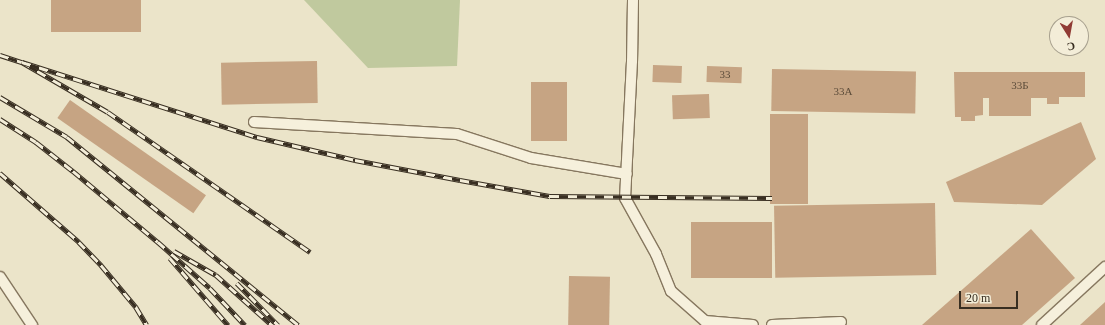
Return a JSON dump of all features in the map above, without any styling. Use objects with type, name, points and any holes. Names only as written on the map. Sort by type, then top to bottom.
[{"type":"lane","points":[[633,0],[625,198],[656,254],[671,291],[705,321],[753,325]]},
{"type":"lane","points":[[254,122],[457,134],[531,158],[627,174]]},
{"type":"lane","points":[[1042,325],[1105,267]]},
{"type":"lane","points":[[0,277],[32,325]]},
{"type":"lane","points":[[772,325],[841,322]]},
{"type":"green space","points":[[304,0],[460,0],[457,66],[368,68]]},
{"type":"building","points":[[51,0],[141,0],[141,32],[51,32]]},
{"type":"building","points":[[317,61],[318,103],[222,105],[221,63]]},
{"type":"building","points":[[653,65],[682,66],[681,83],[652,82]]},
{"type":"building","points":[[707,66],[742,67],[741,83],[706,82]]},
{"type":"building","points":[[772,69],[916,72],[915,114],[771,111]]},
{"type":"building","points":[[954,72],[1085,72],[1085,97],[1059,97],[1059,104],[1047,104],[1047,98],[1031,98],[1031,116],[989,116],[989,98],[983,98],[983,115],[975,116],[975,121],[961,121],[961,117],[955,117]]},
{"type":"building","points":[[531,82],[567,82],[567,141],[531,141]]},
{"type":"building","points":[[709,94],[710,118],[673,119],[672,95]]},
{"type":"building","points":[[70,100],[206,195],[193,213],[57,118]]},
{"type":"building","points":[[770,114],[808,114],[808,204],[770,204]]},
{"type":"building","points":[[1081,122],[1096,159],[1042,205],[954,202],[946,182]]},
{"type":"building","points":[[935,203],[936,275],[775,278],[774,206]]},
{"type":"building","points":[[691,222],[772,222],[772,278],[691,278]]},
{"type":"building","points":[[1031,229],[1075,278],[1022,325],[922,325]]},
{"type":"building","points":[[569,276],[610,277],[609,325],[568,325]]},
{"type":"building","points":[[1105,302],[1105,325],[1080,325]]},
{"type":"railway","points":[[0,55],[22,62],[108,112],[310,252]]},
{"type":"railway","points":[[22,62],[257,137],[355,160],[460,180],[550,196],[772,198]]},
{"type":"railway","points":[[0,97],[67,137],[298,325]]},
{"type":"railway","points":[[0,119],[36,142],[158,242],[210,288],[245,325]]},
{"type":"railway","points":[[0,173],[79,242],[101,265],[136,307],[147,325]]},
{"type":"railway","points":[[174,251],[216,275],[272,325]]},
{"type":"railway","points":[[170,258],[228,325]]},
{"type":"railway","points":[[237,283],[278,325]]}]
